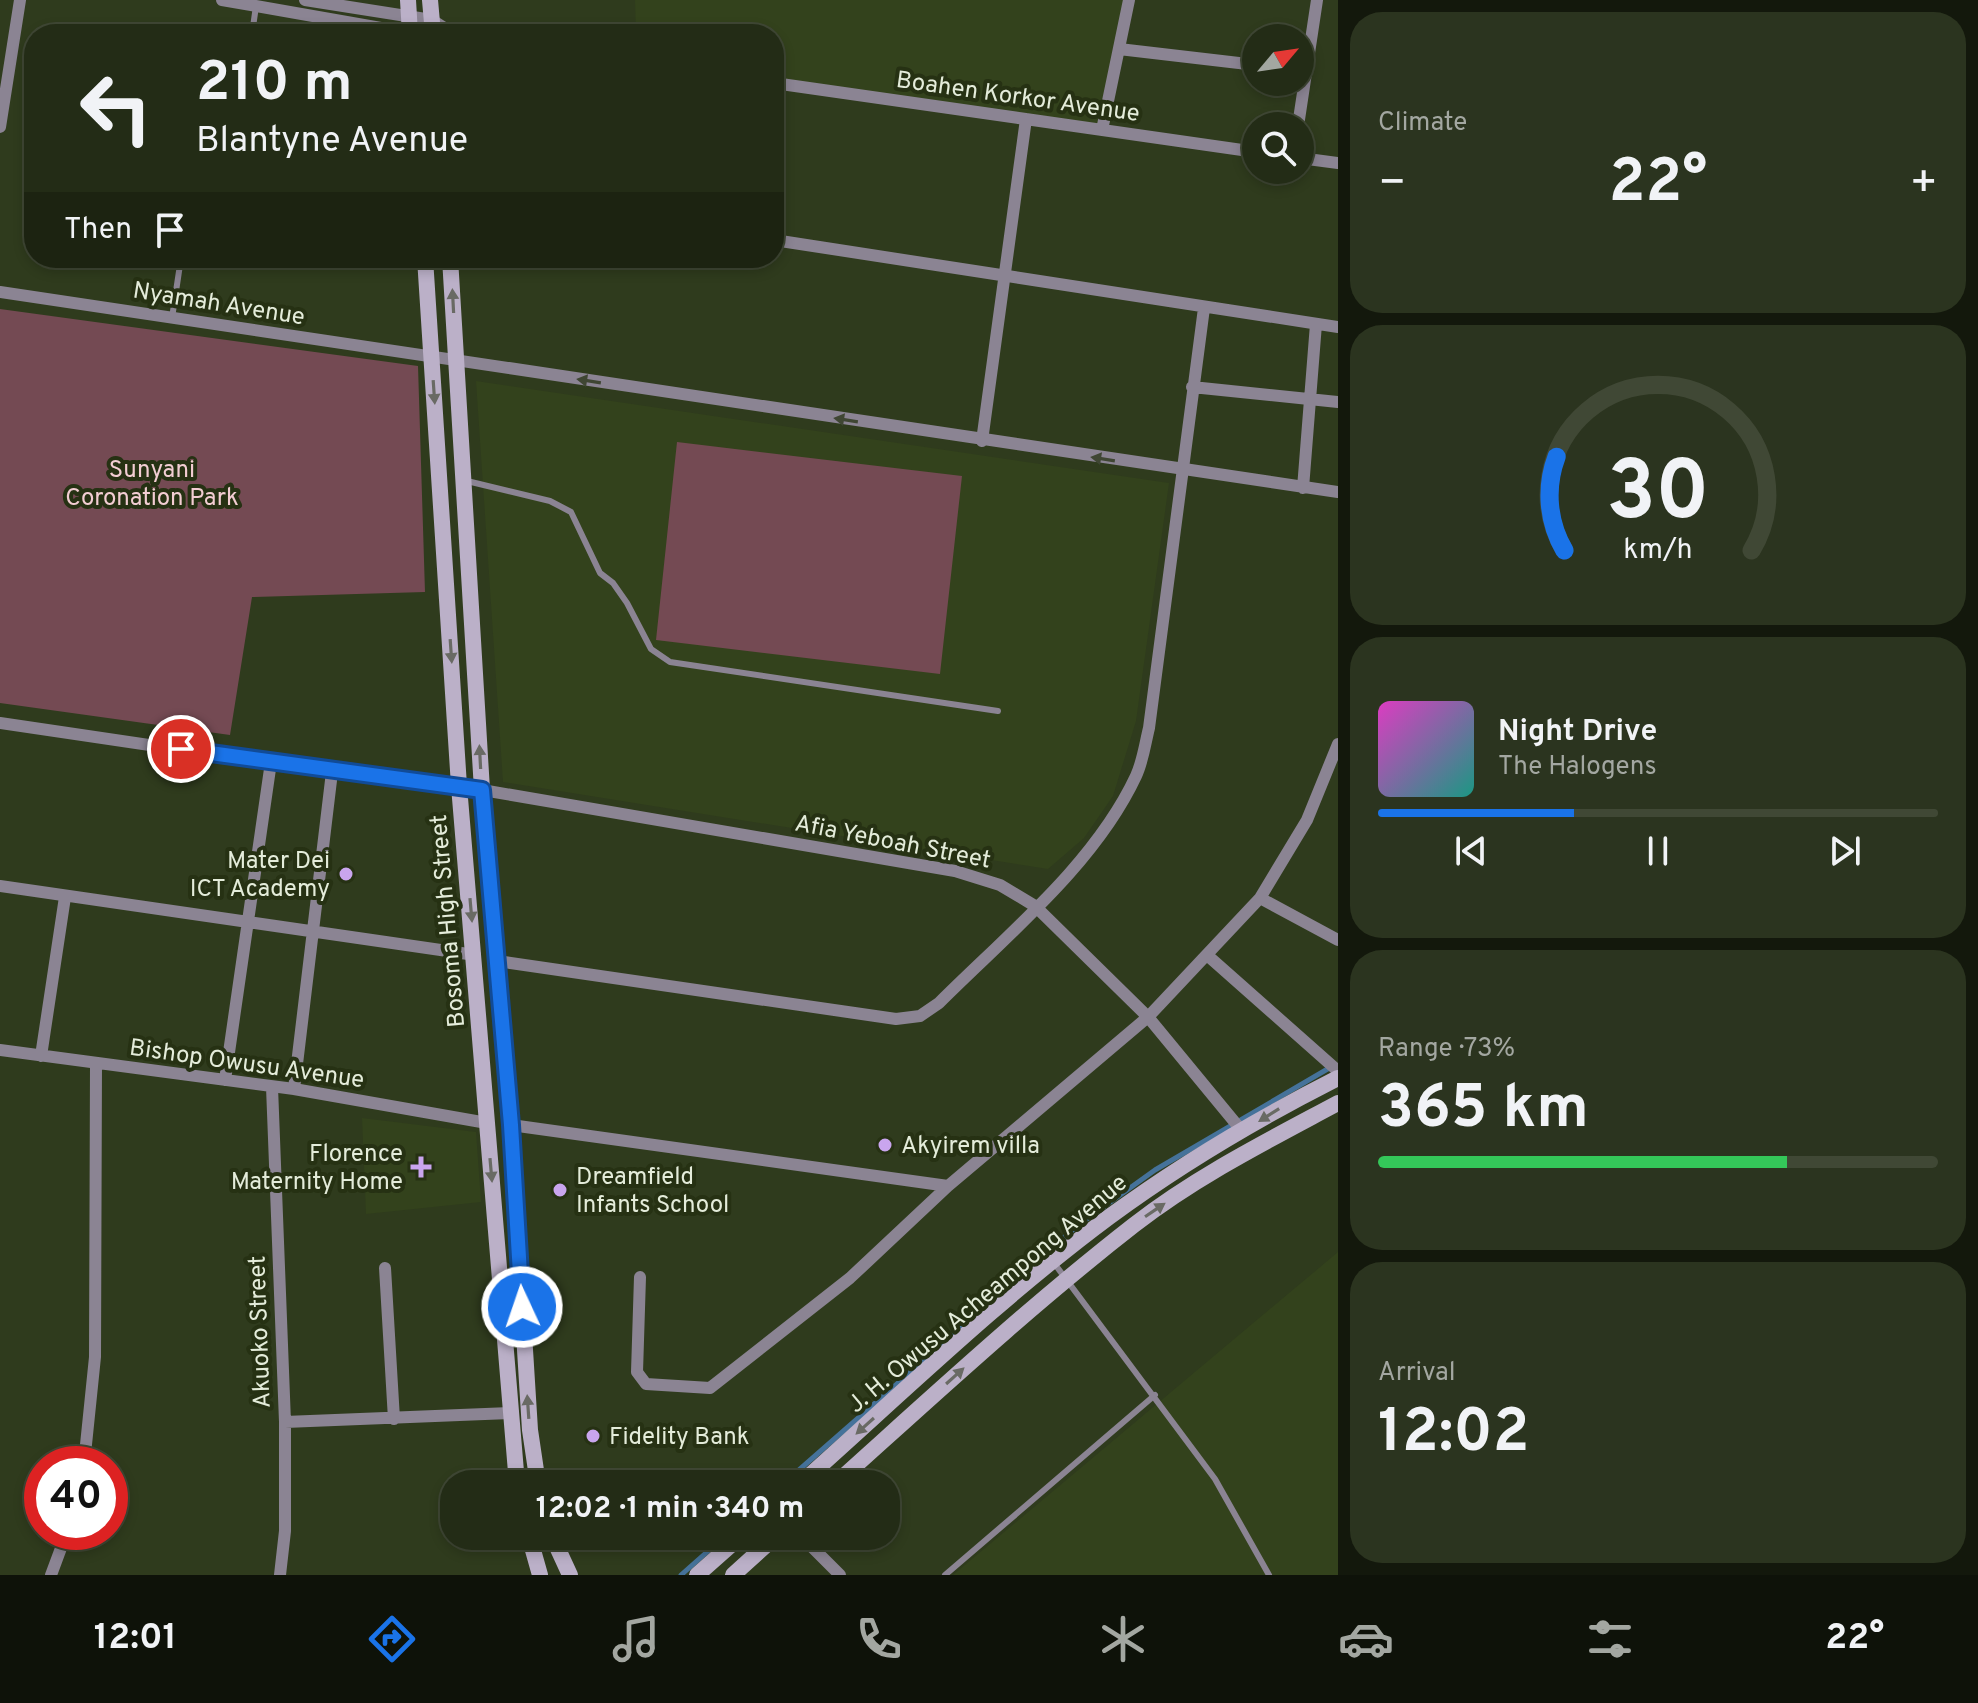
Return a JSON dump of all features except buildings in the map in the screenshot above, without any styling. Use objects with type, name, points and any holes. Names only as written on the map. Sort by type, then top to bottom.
[{"type":"street","points":[[0,127],[20,0]]},
{"type":"street","points":[[222,0],[410,24]]},
{"type":"street","points":[[305,0],[410,24]]},
{"type":"street","points":[[430,0],[437,24]]},
{"type":"street","points":[[1102,130],[1129,0]]},
{"type":"street","points":[[1312,24],[1317,0]]},
{"type":"street","points":[[1119,49],[1242,63]]},
{"type":"street","name":"Boahen Korkor Avenue","points":[[784,84],[1242,150]]},
{"type":"street","points":[[982,441],[1026,119]]},
{"type":"street","points":[[1314,160],[1338,163]]},
{"type":"street","points":[[784,242],[1338,327]]},
{"type":"street","name":"Bosoma High Street","points":[[426,268],[459,786],[516,1470]]},
{"type":"street","name":"Bosoma High Street","points":[[451,268],[482,790],[511,1125],[530,1430],[536,1470]]},
{"type":"street","name":"Nyamah Avenue","points":[[0,292],[1180,471],[1338,492]]},
{"type":"street","points":[[497,961],[896,1019],[920,1016],[939,1003],[1077,865],[1111,822],[1137,773],[1149,728],[1180,471],[1204,308]]},
{"type":"street","points":[[1303,488],[1316,324]]},
{"type":"street","points":[[1192,387],[1338,402]]},
{"type":"street","name":"Afia Yeboah Street","points":[[0,723],[332,772],[459,786],[955,871],[1000,885],[1035,906],[1148,1017],[1242,1131]]},
{"type":"street","points":[[640,1277],[637,1372],[640,1380],[646,1384],[710,1388],[850,1278],[948,1186],[1148,1017],[1260,898],[1307,820],[1338,744]]},
{"type":"street","points":[[225,1080],[271,762]]},
{"type":"street","points":[[294,1089],[332,772]]},
{"type":"street","points":[[0,886],[475,955]]},
{"type":"street","points":[[41,1056],[65,897]]},
{"type":"street","points":[[1260,898],[1338,940]]},
{"type":"street","points":[[1207,955],[1338,1071]]},
{"type":"street","name":"Bishop Owusu Avenue","points":[[0,1050],[294,1089],[487,1123]]},
{"type":"street","points":[[86,1446],[95,1357],[96,1063]]},
{"type":"street","name":"J. H. Owusu Acheampong Avenue","points":[[816,1470],[1054,1263],[1132,1201],[1242,1131],[1338,1078]]},
{"type":"street","name":"Akuoko Street","points":[[272,1087],[285,1422],[285,1531],[280,1575]]},
{"type":"street","name":"J. H. Owusu Acheampong Avenue","points":[[851,1470],[1136,1223],[1188,1188],[1338,1103]]},
{"type":"street","points":[[511,1125],[948,1186]]},
{"type":"street","points":[[385,1268],[394,1419]]},
{"type":"street","points":[[285,1422],[513,1413]]},
{"type":"street","points":[[51,1575],[60,1550]]},
{"type":"street","points":[[533,1550],[540,1575]]},
{"type":"street","points":[[558,1550],[570,1575]]},
{"type":"street","points":[[697,1575],[725,1550]]},
{"type":"street","points":[[733,1575],[761,1550]]},
{"type":"street","points":[[815,1550],[840,1575]]},
{"type":"lane","points":[[253,24],[256,6]]},
{"type":"lane","points":[[172,318],[180,268]]},
{"type":"lane","points":[[463,481],[550,501],[571,512],[600,573],[613,583],[627,603],[651,649],[670,662],[998,711]]},
{"type":"lane","points":[[1054,1263],[1215,1479],[1269,1575]]},
{"type":"lane","points":[[945,1575],[1155,1395]]},
{"type":"shaded area","points":[[635,0],[1135,0],[1100,127],[784,79],[784,24],[636,24]]},
{"type":"shaded area","points":[[476,381],[1169,483],[1136,721],[1113,796],[1084,838],[1048,869],[503,782]]},
{"type":"shaded area","name":"Florence Maternity Home","points":[[362,1118],[476,1132],[481,1202],[366,1214]]},
{"type":"shaded area","points":[[1338,1252],[1338,1575],[953,1575]]},
{"type":"green space","name":"Sunyani Coronation Park","points":[[0,309],[418,366],[425,592],[252,597],[230,735],[0,703]]},
{"type":"green space","points":[[677,442],[962,476],[940,674],[656,640]]},
{"type":"waterway","points":[[799,1470],[1077,1226],[1155,1170],[1331,1067]]},
{"type":"waterway","points":[[681,1575],[709,1550]]},
{"type":"place","name":"Mater Dei ICT Academy","points":[[346,874]]},
{"type":"place","name":"Akyirem villa","points":[[885,1145]]},
{"type":"place","name":"Florence Maternity Home","points":[[421,1167]]},
{"type":"place","name":"Dreamfield Infants School","points":[[560,1190]]},
{"type":"place","name":"Fidelity Bank","points":[[593,1436]]},
{"type":"route","points":[[181,749],[332,772],[482,790],[511,1125],[522,1307]]}]
